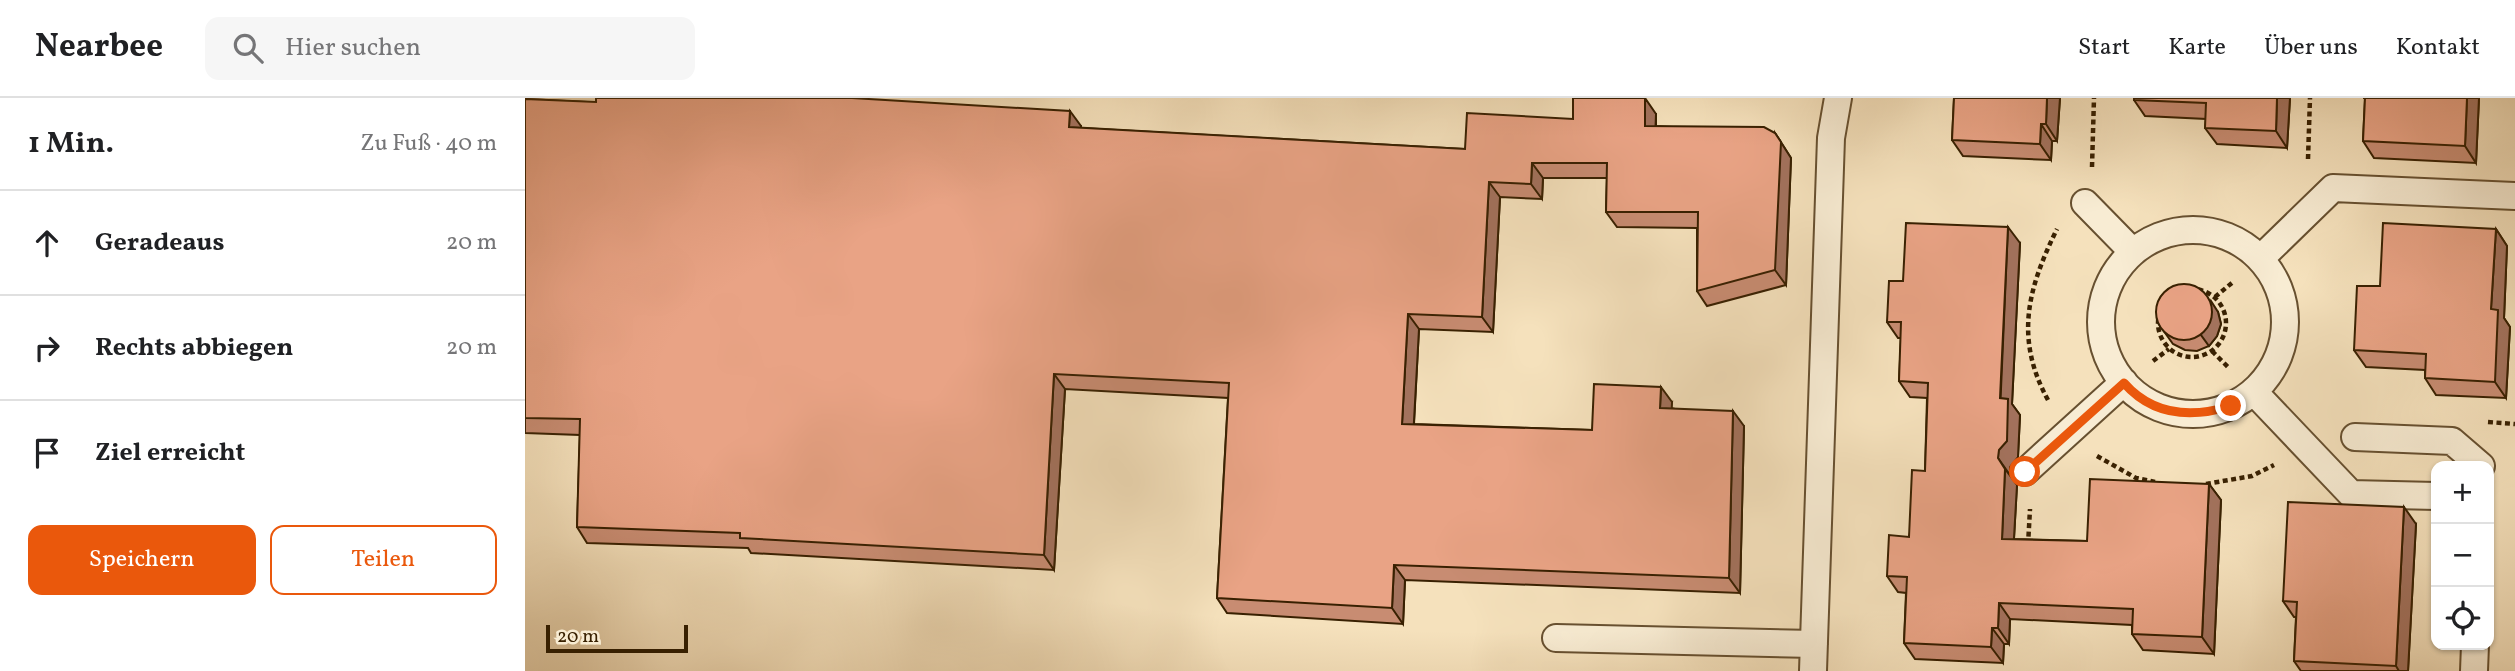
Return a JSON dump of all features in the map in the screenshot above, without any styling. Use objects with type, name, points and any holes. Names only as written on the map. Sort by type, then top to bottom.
[{"type":"lane","points":[[1813,671],[1830,152],[1839,98]]},
{"type":"lane","points":[[2260,259],[2333,188],[2515,196]]},
{"type":"lane","points":[[2085,203],[2133,252]]},
{"type":"lane","points":[[2180,231],[2207,231],[2232,239],[2260,259],[2271,272],[2282,296],[2286,323],[2282,349],[2277,360],[2254,392],[2231,406],[2206,414],[2180,414],[2154,406],[2124,383],[2115,372],[2104,348],[2101,322],[2104,296],[2115,272],[2133,252],[2155,238],[2180,231]]},
{"type":"lane","points":[[2025,472],[2124,383]]},
{"type":"lane","points":[[2254,392],[2351,494],[2431,496]]},
{"type":"lane","points":[[2355,438],[2452,441],[2475,461]]},
{"type":"lane","points":[[1556,638],[1814,644]]},
{"type":"lane","points":[[2474,671],[2475,650]]},
{"type":"path","points":[[2095,98],[2092,186],[2085,203],[2057,228],[2036,272],[2027,320],[2031,364],[2046,398],[2071,430],[2101,460],[2136,478],[2162,484]]},
{"type":"path","points":[[2310,98],[2307,170],[2333,188]]},
{"type":"path","points":[[2186,289],[2201,290],[2215,297],[2224,309],[2227,324],[2222,339],[2212,351],[2198,357],[2183,356],[2169,349],[2160,336],[2158,321],[2162,306],[2172,295],[2186,289]]},
{"type":"path","points":[[2474,422],[2515,424]]},
{"type":"path","points":[[2200,485],[2252,476],[2283,460],[2298,439]]},
{"type":"path","points":[[2025,472],[2031,479],[2027,556]]},
{"type":"building","points":[[596,98],[852,98],[1070,111],[1069,127],[1465,149],[1467,113],[1573,119],[1573,98],[1645,98],[1645,126],[1764,127],[1775,133],[1781,142],[1775,270],[1697,291],[1698,212],[1606,212],[1607,163],[1532,163],[1531,184],[1489,182],[1482,317],[1408,314],[1402,424],[1592,430],[1594,384],[1661,387],[1660,408],[1733,411],[1729,578],[1394,565],[1392,608],[1217,598],[1229,383],[1054,374],[1044,555],[740,538],[740,533],[577,527],[580,419],[525,418],[525,99],[596,102]]},
{"type":"building","points":[[1954,98],[2047,98],[2046,124],[2041,124],[2040,144],[1952,140]]},
{"type":"building","points":[[2134,98],[2277,98],[2276,131],[2205,128],[2206,103]]},
{"type":"building","points":[[2365,98],[2467,98],[2465,146],[2363,141]]},
{"type":"building","points":[[1906,223],[2008,227],[2000,398],[2008,399],[2007,441],[1999,450],[1998,458],[2005,469],[2002,539],[2087,541],[2090,479],[2209,484],[2202,637],[2132,634],[2133,609],[1999,603],[1998,628],[1992,628],[1991,647],[1904,643],[1907,577],[1887,576],[1889,535],[1909,537],[1912,470],[1925,471],[1928,383],[1899,381],[1901,322],[1887,322],[1889,281],[1903,281]]},
{"type":"building","points":[[2383,223],[2496,229],[2491,309],[2498,310],[2495,382],[2425,378],[2426,354],[2354,350],[2357,286],[2380,286]]},
{"type":"building","points":[[2179,284],[2189,284],[2204,292],[2210,301],[2210,323],[2204,332],[2189,340],[2179,340],[2161,328],[2156,317],[2156,307],[2168,289]]},
{"type":"building","points":[[2288,502],[2404,507],[2396,666],[2294,661],[2297,602],[2283,601]]},
{"type":"route","points":[[2025,472],[2124,383],[2154,406],[2180,414],[2206,414],[2231,406]]}]
